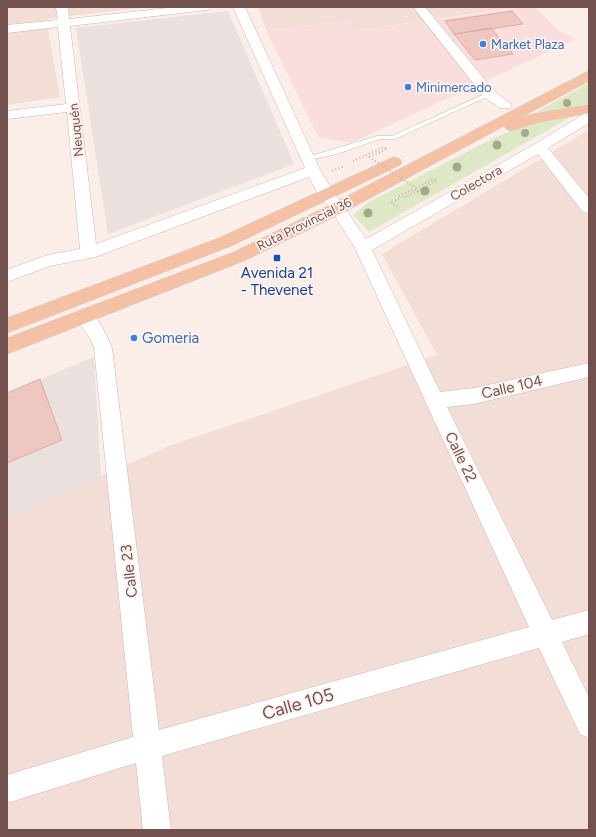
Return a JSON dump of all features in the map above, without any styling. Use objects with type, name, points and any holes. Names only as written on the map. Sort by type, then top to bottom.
[{"type":"main road","name":"Ruta Provincial 36","points":[[7,346],[240,256],[332,201],[364,176],[589,61]]},
{"type":"main road","name":"Ruta Provincial 36","points":[[7,326],[201,252],[261,226],[332,201],[431,159],[589,75]]},
{"type":"main road","points":[[431,159],[522,122],[589,109]]},
{"type":"street","name":"Neuquén","points":[[62,7],[89,253]]},
{"type":"street","points":[[7,29],[206,7]]},
{"type":"street","name":"Calle 22","points":[[239,7],[310,164],[363,248],[434,401],[589,725]]},
{"type":"street","points":[[419,7],[489,94],[505,105]]},
{"type":"street","points":[[7,115],[74,106]]},
{"type":"street","name":"Colectora","points":[[363,248],[540,147],[589,117]]},
{"type":"street","points":[[540,147],[589,208]]},
{"type":"street","points":[[7,276],[47,261],[89,253],[310,164]]},
{"type":"street","name":"Calle 23","points":[[84,317],[98,335],[103,348],[149,746],[157,830]]},
{"type":"street","name":"Calle 104","points":[[434,401],[474,396],[589,370]]},
{"type":"street","name":"Calle 105","points":[[7,789],[149,746],[589,622]]},
{"type":"lane","points":[[310,164],[334,152],[379,137],[393,138],[489,94]]},
{"type":"path","points":[[353,161],[384,147],[387,149],[369,157],[416,188],[434,179],[437,181],[391,202]]},
{"type":"path","points":[[402,198],[399,196],[414,189]]},
{"type":"shaded area","points":[[7,7],[147,7],[46,19],[60,97],[7,105]]},
{"type":"shaded area","points":[[258,7],[511,8],[353,31],[349,21],[266,30]]},
{"type":"shaded area","points":[[510,7],[535,7],[558,30],[576,39],[351,143],[318,137],[266,30],[349,21],[353,31],[511,9]]},
{"type":"shaded area","points":[[228,11],[294,164],[108,234],[76,28]]},
{"type":"shaded area","points":[[589,130],[589,830],[7,830],[7,518],[169,446],[437,355],[382,254]]},
{"type":"shaded area","points":[[94,357],[101,478],[7,518],[7,393]]},
{"type":"green space","points":[[589,83],[589,104],[582,107],[538,112],[538,111]]},
{"type":"green space","points":[[574,115],[369,232],[353,215],[369,202],[494,138],[521,127],[549,119]]},
{"type":"building","points":[[512,11],[523,24],[454,34],[445,21]]},
{"type":"building","name":"Market Plaza","points":[[491,28],[513,54],[475,60],[454,34]]},
{"type":"building","points":[[40,379],[62,440],[7,463],[7,393]]},
{"type":"place","name":"Market Plaza","points":[[483,44]]},
{"type":"place","name":"Minimercado","points":[[408,87]]},
{"type":"place","name":"Avenida 21 - Thevenet","points":[[277,258]]},
{"type":"place","name":"Gomeria","points":[[134,338]]}]
